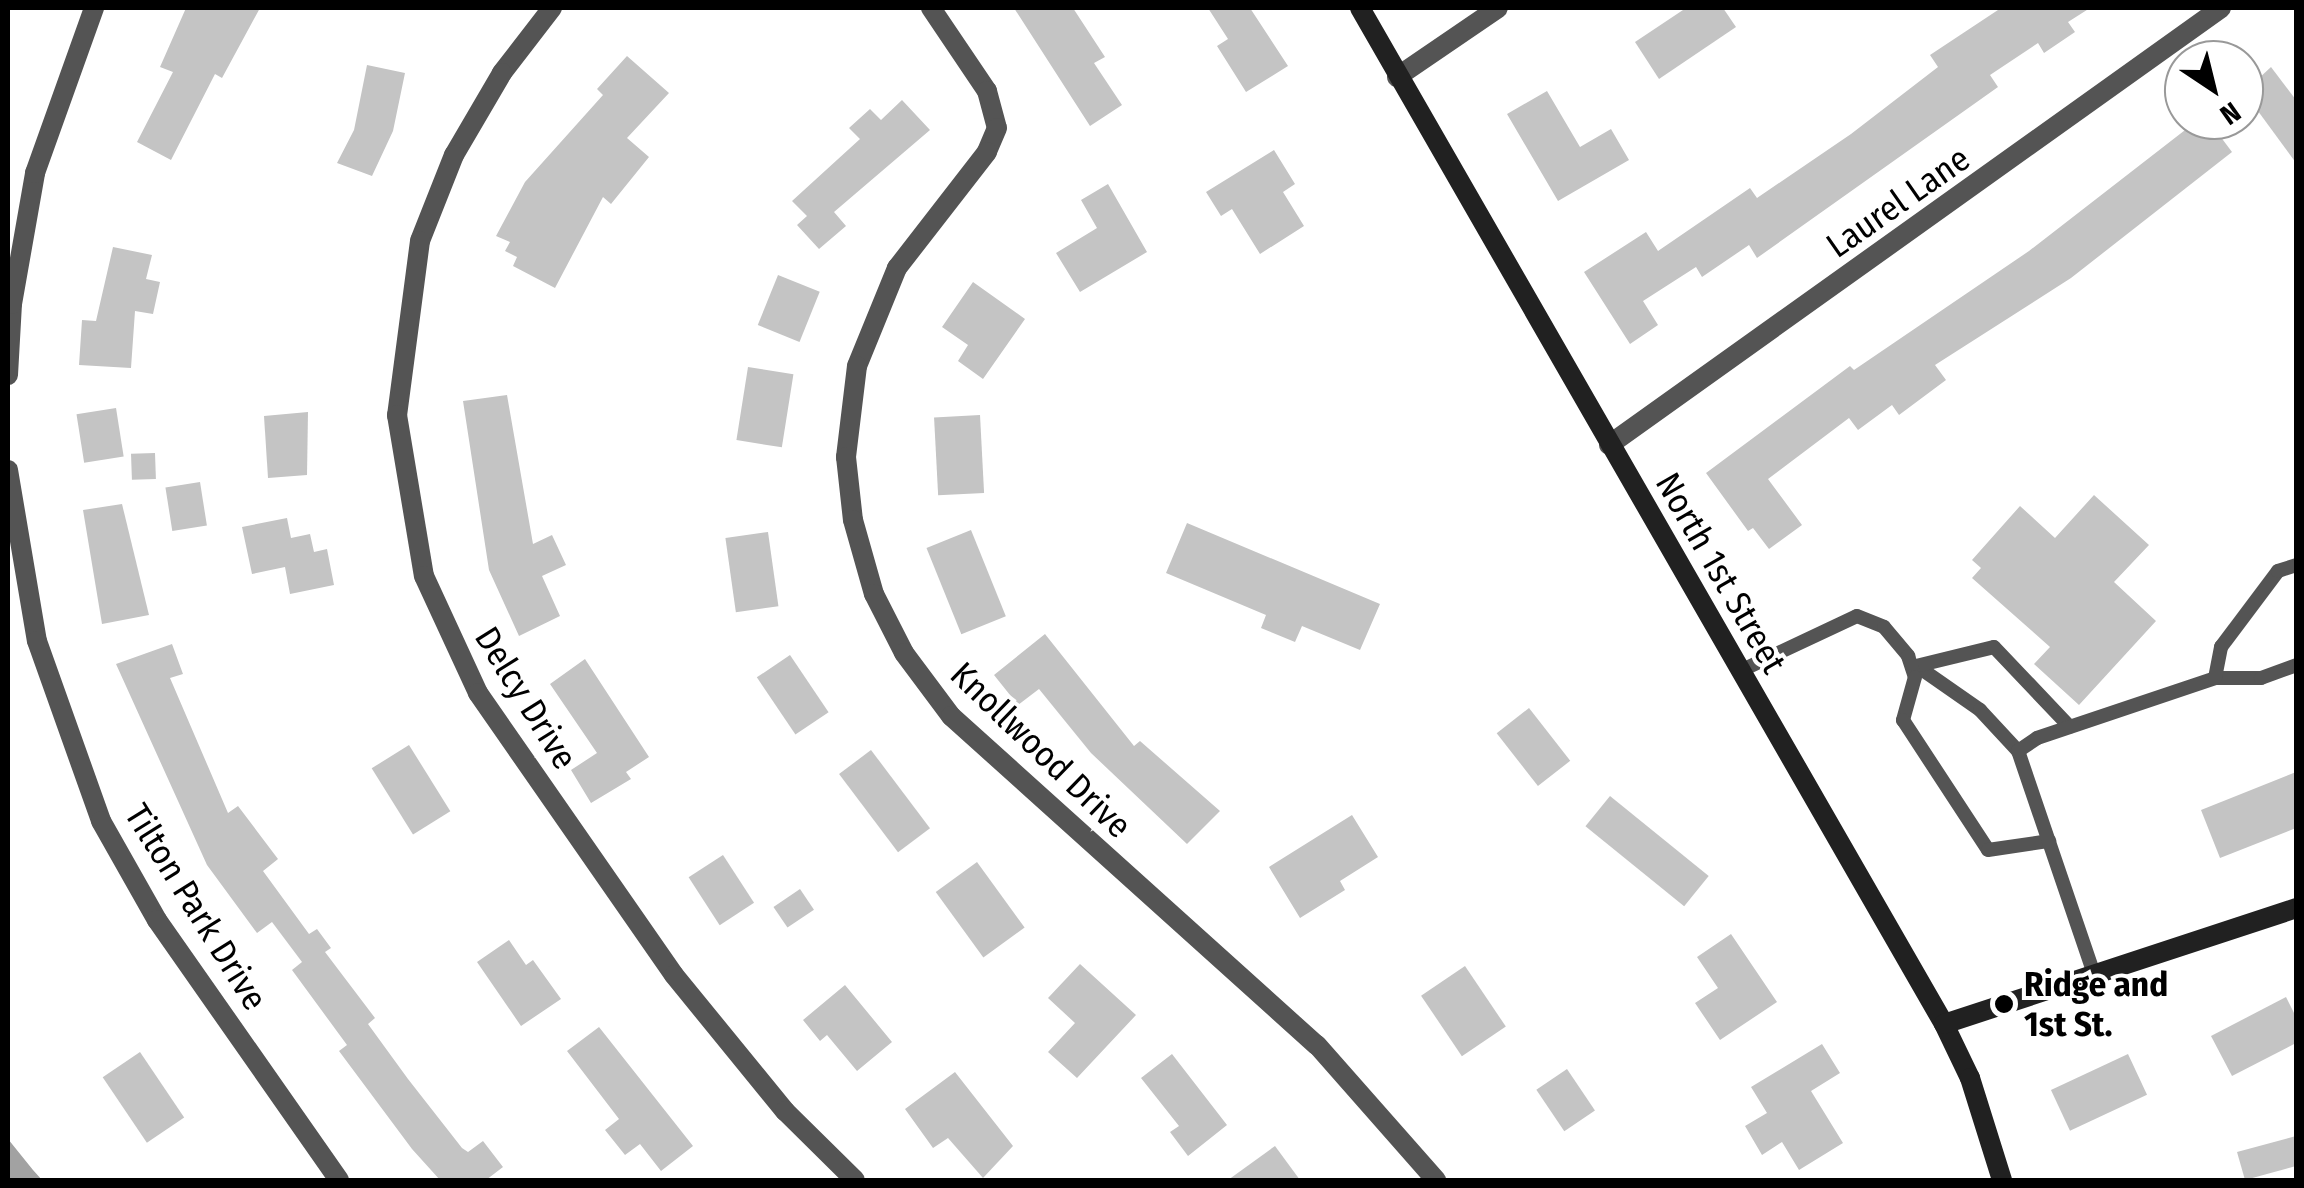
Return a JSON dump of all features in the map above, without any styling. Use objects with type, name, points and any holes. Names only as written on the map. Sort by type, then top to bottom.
[{"type":"street","points":[[8,375],[12,304],[36,174],[94,8]]},
{"type":"street","name":"Delcy Drive","points":[[552,8],[502,73],[454,155],[420,241],[396,414],[424,576],[478,693],[674,975],[785,1111],[855,1180]]},
{"type":"street","name":"Knollwood Drive","points":[[931,8],[988,91],[997,128],[987,152],[896,268],[857,366],[846,457],[857,539],[874,594],[904,654],[951,716],[1329,1057],[1436,1180]]},
{"type":"street","name":"North 1st Street","points":[[1360,8],[1944,1024],[1970,1078],[2002,1180]]},
{"type":"street","points":[[1398,77],[1498,8]]},
{"type":"street","name":"Laurel Lane","points":[[1609,445],[2220,8]]},
{"type":"street","name":"Tilton Park Drive","points":[[8,470],[37,641],[101,821],[157,920],[339,1180]]},
{"type":"street","points":[[1944,1024],[2296,908]]},
{"type":"lane","points":[[2216,678],[2221,647],[2278,571],[2296,565]]},
{"type":"lane","points":[[1740,670],[1857,616],[1884,627],[1914,667],[1980,710],[2018,751],[2094,974]]},
{"type":"lane","points":[[1914,667],[1994,647],[2070,727]]},
{"type":"lane","points":[[2018,751],[2070,727],[2216,678],[2261,678],[2296,665]]},
{"type":"lane","points":[[1914,667],[1903,720],[1988,850],[2049,842]]},
{"type":"shaded area","points":[[8,1139],[33,1170],[42,1180],[8,1180]]},
{"type":"building","points":[[186,8],[260,8],[222,78],[215,74],[171,160],[137,142],[173,72],[160,67]]},
{"type":"building","points":[[1014,8],[1073,8],[1105,57],[1094,63],[1122,105],[1090,126]]},
{"type":"building","points":[[1208,8],[1250,8],[1288,66],[1246,92],[1217,46],[1228,39]]},
{"type":"building","points":[[1686,8],[1723,8],[1736,27],[1659,79],[1635,42]]},
{"type":"building","points":[[2001,8],[2090,8],[2068,22],[2075,32],[2044,53],[2038,43],[1990,75],[1998,87],[1757,258],[1749,245],[1702,277],[1696,267],[1643,301],[1658,325],[1630,344],[1584,272],[1646,232],[1658,251],[1750,188],[1757,198],[1851,134],[1938,67],[1930,55]]},
{"type":"building","points":[[627,56],[669,93],[627,138],[649,157],[611,204],[603,197],[555,288],[513,266],[517,257],[505,251],[510,242],[496,236],[525,182],[603,95],[597,89]]},
{"type":"building","points":[[367,65],[405,73],[393,131],[372,176],[337,163],[354,130]]},
{"type":"building","points":[[2271,67],[2296,100],[2296,163],[2264,119],[2264,73]]},
{"type":"building","points":[[1547,91],[1580,147],[1611,129],[1629,160],[1558,201],[1507,114]]},
{"type":"building","points":[[902,100],[930,130],[834,212],[846,226],[819,249],[797,225],[807,216],[792,201],[860,139],[849,128],[870,109],[881,120]]},
{"type":"building","points":[[2172,140],[2223,140],[2232,152],[2071,278],[1935,365],[1946,380],[1899,415],[1892,405],[1858,430],[1849,418],[1768,479],[1802,525],[1769,549],[1753,528],[1748,531],[1706,473],[1850,366],[1854,370],[2029,251]]},
{"type":"building","points":[[1274,150],[1295,184],[1283,192],[1304,226],[1260,254],[1232,209],[1221,216],[1206,192]]},
{"type":"building","points":[[1108,184],[1147,252],[1080,292],[1056,253],[1097,228],[1081,200]]},
{"type":"building","points":[[113,247],[152,255],[146,279],[160,282],[153,314],[135,311],[131,368],[79,365],[82,320],[96,321]]},
{"type":"building","points":[[778,275],[820,292],[799,342],[758,325]]},
{"type":"building","points":[[973,282],[1025,319],[983,379],[958,361],[968,345],[942,327]]},
{"type":"building","points":[[748,367],[793,374],[782,447],[736,440]]},
{"type":"building","points":[[507,395],[533,544],[552,535],[566,565],[542,576],[560,616],[519,636],[489,570],[463,401]]},
{"type":"building","points":[[116,408],[124,456],[84,463],[76,414]]},
{"type":"building","points":[[308,412],[307,475],[268,478],[264,416]]},
{"type":"building","points":[[980,415],[984,493],[938,495],[934,417]]},
{"type":"building","points":[[155,453],[156,479],[132,480],[131,454]]},
{"type":"building","points":[[200,482],[207,525],[172,531],[165,487]]},
{"type":"building","points":[[2094,495],[2149,545],[2114,582],[2156,621],[2079,705],[2034,664],[2050,647],[1972,578],[1981,568],[1972,560],[2020,506],[2055,538]]},
{"type":"building","points":[[122,504],[149,615],[102,624],[83,510]]},
{"type":"building","points":[[287,518],[291,538],[310,534],[314,552],[327,549],[334,585],[290,594],[285,567],[252,574],[242,527]]},
{"type":"building","points":[[1187,523],[1380,604],[1360,650],[1302,626],[1295,642],[1261,628],[1266,615],[1166,573]]},
{"type":"building","points":[[971,530],[1006,616],[961,634],[926,548]]},
{"type":"building","points":[[768,532],[778,606],[736,612],[725,538]]},
{"type":"building","points":[[1045,634],[1134,746],[1140,741],[1220,811],[1187,844],[1091,753],[1039,689],[1018,705],[994,675]]},
{"type":"building","points":[[172,644],[183,674],[170,678],[228,813],[238,806],[278,859],[263,871],[309,934],[317,929],[331,948],[325,952],[375,1018],[368,1024],[408,1079],[462,1148],[468,1152],[483,1141],[503,1167],[486,1180],[440,1180],[412,1149],[339,1051],[347,1045],[292,970],[302,962],[272,922],[257,933],[207,865],[116,664]]},
{"type":"building","points":[[790,655],[829,712],[795,735],[757,677]]},
{"type":"building","points":[[585,659],[649,757],[626,772],[631,779],[591,803],[571,770],[597,753],[550,684]]},
{"type":"building","points":[[1529,708],[1570,761],[1538,786],[1497,733]]},
{"type":"building","points":[[409,745],[450,811],[413,834],[372,768]]},
{"type":"building","points":[[871,750],[930,828],[898,852],[839,774]]},
{"type":"building","points":[[2296,772],[2296,828],[2220,858],[2201,810]]},
{"type":"building","points":[[1610,796],[1709,876],[1684,906],[1585,826]]},
{"type":"building","points":[[1352,815],[1378,857],[1340,881],[1345,890],[1300,918],[1269,867]]},
{"type":"building","points":[[723,855],[754,903],[720,925],[689,877]]},
{"type":"building","points":[[977,862],[1025,928],[983,958],[936,892]]},
{"type":"building","points":[[800,889],[814,910],[787,928],[773,907]]},
{"type":"building","points":[[1731,934],[1777,1002],[1720,1040],[1695,1003],[1718,988],[1697,957]]},
{"type":"building","points":[[509,940],[526,965],[533,960],[561,999],[521,1026],[477,962]]},
{"type":"building","points":[[1080,964],[1136,1015],[1077,1078],[1048,1052],[1075,1023],[1048,998]]},
{"type":"building","points":[[1465,966],[1506,1027],[1462,1056],[1421,996]]},
{"type":"building","points":[[845,985],[892,1042],[857,1071],[827,1035],[820,1041],[803,1020]]},
{"type":"building","points":[[2286,997],[2296,1017],[2296,1043],[2232,1076],[2211,1036]]},
{"type":"building","points":[[599,1027],[693,1146],[661,1171],[640,1144],[625,1155],[605,1130],[619,1119],[567,1051]]},
{"type":"building","points":[[1822,1044],[1840,1073],[1811,1091],[1843,1143],[1799,1170],[1782,1142],[1762,1155],[1745,1126],[1767,1113],[1751,1087]]},
{"type":"building","points":[[140,1052],[184,1117],[147,1143],[103,1077]]},
{"type":"building","points":[[1172,1054],[1227,1125],[1188,1156],[1170,1132],[1179,1126],[1141,1078]]},
{"type":"building","points":[[2128,1054],[2147,1095],[2070,1131],[2051,1090]]},
{"type":"building","points":[[1567,1069],[1595,1110],[1564,1131],[1536,1090]]},
{"type":"building","points":[[955,1072],[1013,1146],[983,1178],[948,1138],[933,1148],[905,1109]]},
{"type":"building","points":[[2296,1136],[2296,1166],[2245,1180],[2237,1152]]},
{"type":"building","points":[[1275,1146],[1300,1180],[1228,1180]]},
{"type":"place","name":"Ridge and 1st St.","points":[[2004,1004]]}]
